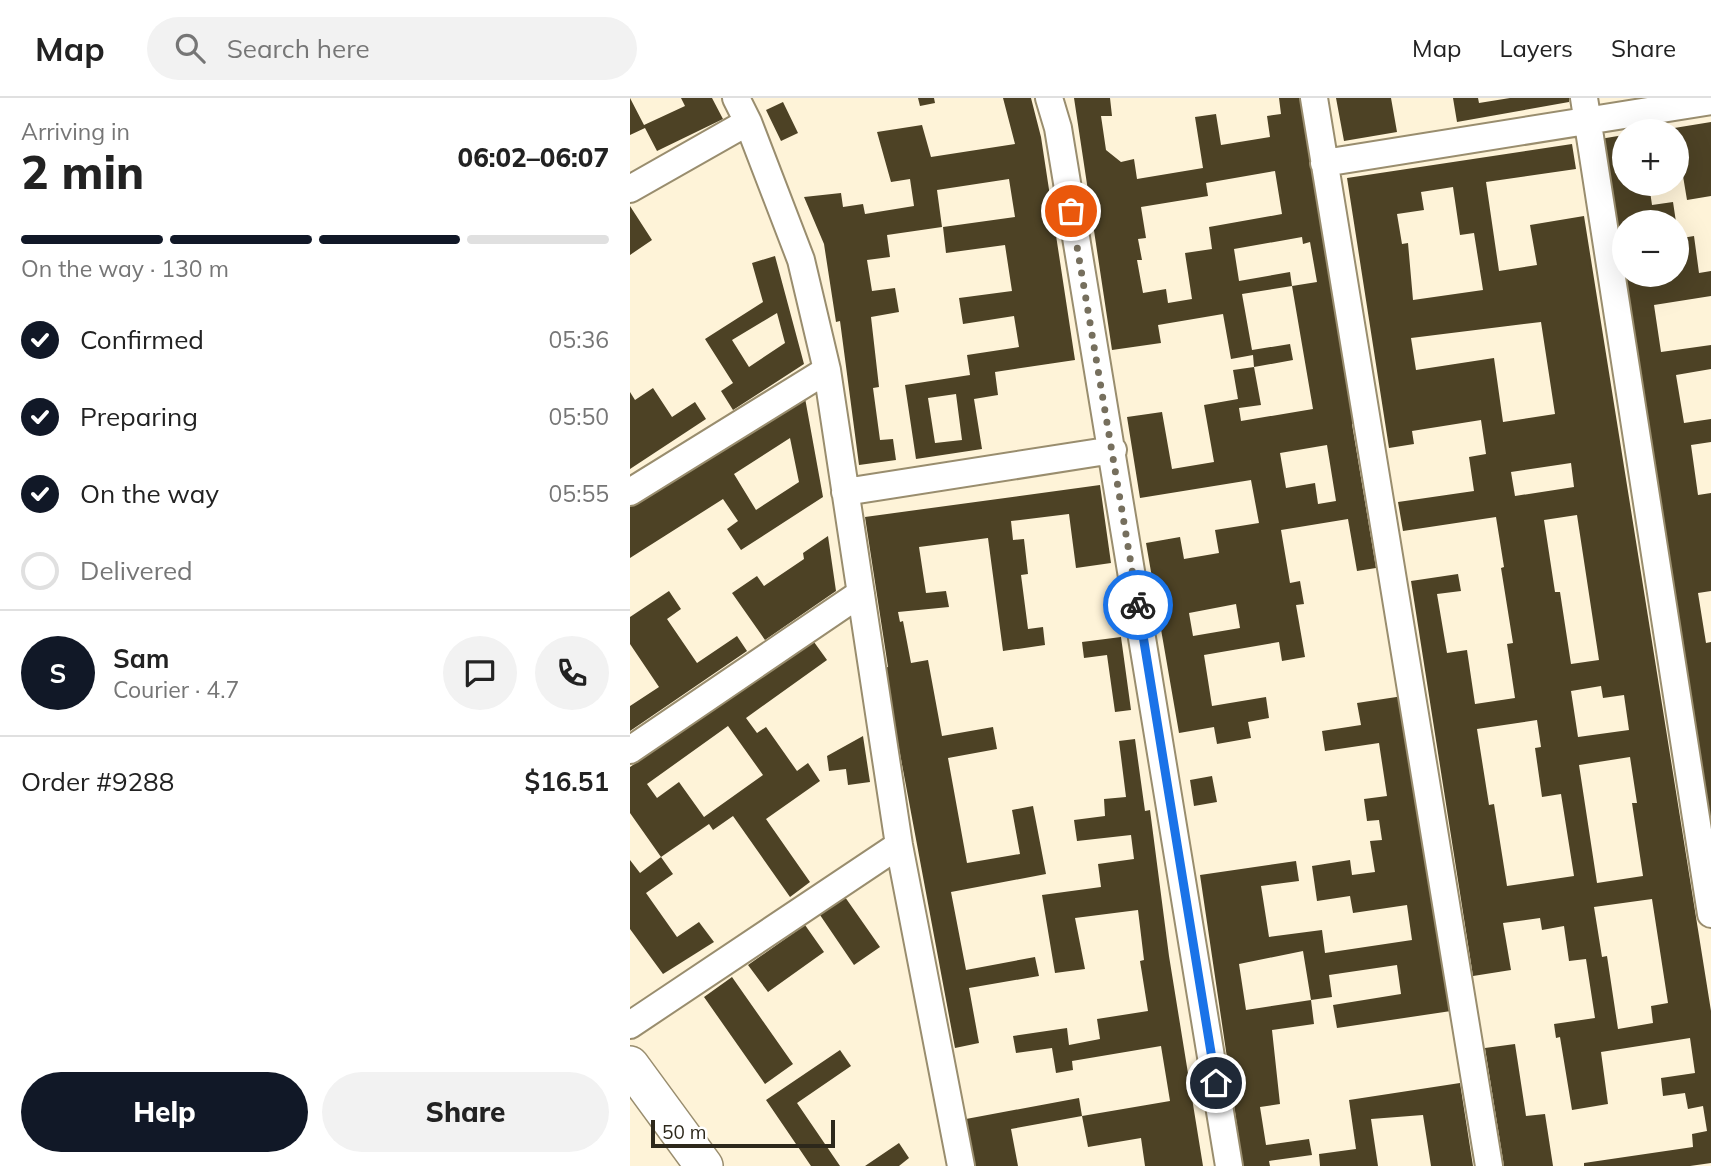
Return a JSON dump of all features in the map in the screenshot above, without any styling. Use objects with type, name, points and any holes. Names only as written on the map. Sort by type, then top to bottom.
[{"type":"main road","points":[[630,1065],[704,1166]]},
{"type":"street","points":[[736,98],[748,122],[801,260],[827,370],[899,845],[961,1166]]},
{"type":"street","points":[[1049,98],[1058,128],[1113,450],[1229,1166]]},
{"type":"street","points":[[1314,98],[1489,1166]]},
{"type":"street","points":[[1324,163],[1586,109],[1711,101]]},
{"type":"street","points":[[1586,109],[1711,914]]},
{"type":"street","points":[[630,190],[748,122]]},
{"type":"street","points":[[630,492],[827,370]]},
{"type":"street","points":[[845,492],[1113,450]]},
{"type":"street","points":[[630,750],[861,593]]},
{"type":"street","points":[[630,1025],[899,845]]},
{"type":"building","points":[[630,98],[644,125],[685,106],[681,98],[712,98],[723,119],[657,151],[645,128],[630,135]]},
{"type":"building","points":[[918,98],[934,98],[935,103],[920,106]]},
{"type":"building","points":[[1003,98],[1031,98],[1041,137],[1075,360],[995,372],[998,395],[974,399],[982,449],[916,459],[905,385],[970,375],[967,355],[1019,347],[1014,316],[963,324],[959,298],[1012,291],[1005,245],[946,253],[943,227],[1015,217],[1009,179],[937,190],[942,227],[887,235],[890,257],[867,260],[872,291],[895,288],[899,312],[871,317],[879,387],[873,388],[880,440],[893,439],[896,460],[859,465],[840,321],[836,322],[824,244],[804,197],[841,193],[843,207],[863,204],[865,214],[914,206],[910,179],[891,182],[877,132],[922,125],[931,157],[1015,144]],"holes":[[[956,394],[962,440],[935,443],[928,398]]]},
{"type":"building","points":[[1074,98],[1110,98],[1112,116],[1101,116],[1106,150],[1121,162],[1134,159],[1137,179],[1203,168],[1195,117],[1216,114],[1221,145],[1270,137],[1267,116],[1281,114],[1279,98],[1307,98],[1356,423],[1352,424],[1376,568],[1357,571],[1348,519],[1281,530],[1290,583],[1300,581],[1304,604],[1296,605],[1305,657],[1282,661],[1279,642],[1204,655],[1212,706],[1266,697],[1269,718],[1248,722],[1251,738],[1217,744],[1214,727],[1179,733],[1146,543],[1180,537],[1184,559],[1219,553],[1215,530],[1259,523],[1251,480],[1140,498],[1127,417],[1162,412],[1172,469],[1214,462],[1204,405],[1238,399],[1233,370],[1254,367],[1253,355],[1231,359],[1223,314],[1158,325],[1161,343],[1112,350]],"holes":[[[1275,171],[1282,214],[1209,227],[1212,249],[1185,253],[1192,299],[1168,303],[1166,289],[1143,293],[1137,260],[1142,260],[1138,239],[1146,238],[1141,207],[1208,196],[1206,183]],[[1302,237],[1303,244],[1310,242],[1317,282],[1292,286],[1290,272],[1239,281],[1234,249]],[[1292,286],[1313,409],[1241,421],[1239,408],[1261,405],[1254,367],[1293,360],[1290,344],[1252,350],[1242,294]],[[1327,445],[1336,501],[1318,504],[1315,483],[1286,488],[1280,453]],[[1236,604],[1240,628],[1193,636],[1189,613]]]},
{"type":"building","points":[[1336,98],[1391,98],[1397,132],[1344,141]]},
{"type":"building","points":[[1453,98],[1478,98],[1479,103],[1510,98],[1569,98],[1569,102],[1457,122]]},
{"type":"building","points":[[783,102],[798,133],[781,141],[766,110]]},
{"type":"building","points":[[1711,122],[1711,196],[1687,200],[1686,196],[1689,196],[1689,126]]},
{"type":"building","points":[[1612,137],[1612,196],[1651,196],[1652,205],[1673,202],[1674,210],[1612,210],[1612,213],[1600,139]]},
{"type":"building","points":[[1572,144],[1576,169],[1486,182],[1499,271],[1537,265],[1530,225],[1584,216],[1711,1011],[1711,1163],[1690,1166],[1584,1166],[1584,1163],[1693,1147],[1692,1134],[1707,1131],[1703,1106],[1688,1109],[1685,1093],[1663,1096],[1661,1078],[1695,1073],[1690,1038],[1601,1052],[1608,1104],[1572,1110],[1560,1037],[1556,1038],[1554,1024],[1595,1018],[1586,959],[1569,961],[1564,926],[1542,930],[1540,918],[1503,923],[1511,970],[1473,976],[1411,581],[1458,574],[1461,591],[1437,594],[1447,653],[1467,650],[1475,704],[1515,698],[1507,644],[1513,643],[1501,568],[1504,567],[1496,517],[1403,531],[1398,502],[1474,491],[1469,457],[1486,454],[1481,420],[1412,431],[1414,444],[1389,448],[1347,178]],"holes":[[[1453,187],[1460,235],[1474,233],[1483,290],[1413,300],[1408,243],[1402,244],[1397,214],[1424,210],[1421,192]],[[1541,322],[1555,414],[1503,422],[1494,358],[1416,370],[1411,338]],[[1571,463],[1574,487],[1515,496],[1511,472]],[[1577,515],[1599,660],[1571,664],[1560,592],[1555,592],[1544,520]],[[1601,686],[1603,698],[1624,695],[1629,730],[1578,737],[1571,691]],[[1537,720],[1541,747],[1535,748],[1542,797],[1561,794],[1574,876],[1507,886],[1494,804],[1489,805],[1477,729]],[[1630,757],[1637,803],[1632,803],[1643,876],[1597,883],[1579,765]],[[1652,899],[1668,1003],[1651,1006],[1653,1023],[1618,1029],[1607,956],[1602,957],[1594,907]]]},
{"type":"building","points":[[630,206],[652,240],[630,255]]},
{"type":"building","points":[[1694,236],[1699,273],[1711,271],[1711,296],[1654,305],[1661,352],[1711,345],[1711,369],[1676,375],[1684,423],[1711,419],[1711,442],[1691,445],[1698,495],[1711,493],[1711,591],[1698,593],[1706,643],[1711,642],[1711,821],[1624,287],[1689,287],[1689,237]]},
{"type":"building","points":[[775,256],[804,364],[733,410],[721,391],[733,383],[705,339],[763,302],[752,263]],"holes":[[[777,313],[785,343],[749,367],[732,340]]]},
{"type":"building","points":[[653,388],[672,417],[695,402],[706,419],[630,469],[630,392],[635,400]]},
{"type":"building","points":[[805,398],[823,497],[741,550],[727,529],[738,521],[723,499],[630,558],[630,503],[716,447],[719,452]],"holes":[[[790,438],[799,482],[756,510],[734,474]]]},
{"type":"building","points":[[1100,485],[1111,563],[1076,568],[1069,514],[1011,521],[1013,540],[1024,539],[1028,574],[1021,575],[1028,629],[1043,627],[1045,645],[1003,651],[988,538],[919,547],[926,593],[946,591],[949,607],[898,612],[900,622],[903,621],[911,663],[928,660],[942,736],[993,727],[997,749],[948,758],[967,863],[1020,854],[1012,810],[1033,806],[1046,874],[951,892],[966,970],[1035,957],[1039,976],[969,988],[979,1043],[955,1048],[884,668],[888,667],[865,517]]},
{"type":"building","points":[[828,536],[836,591],[765,640],[732,593],[757,576],[764,586],[804,559],[803,553]]},
{"type":"building","points":[[669,591],[681,609],[667,619],[697,663],[737,636],[747,651],[630,731],[630,706],[659,687],[630,644],[630,617]]},
{"type":"building","points":[[1121,637],[1131,710],[1115,712],[1107,655],[1084,658],[1082,642]]},
{"type":"building","points":[[814,642],[827,660],[746,718],[757,733],[766,727],[797,771],[808,763],[820,781],[766,819],[810,882],[790,897],[733,816],[713,830],[709,824],[661,857],[630,813],[630,767]],"holes":[[[728,726],[763,775],[704,817],[679,782],[657,798],[647,784]]]},
{"type":"building","points":[[1403,696],[1451,1011],[1337,1028],[1333,1005],[1401,994],[1397,965],[1329,975],[1332,997],[1311,1000],[1314,1024],[1272,1030],[1280,1104],[1260,1107],[1266,1145],[1309,1139],[1312,1155],[1269,1161],[1270,1166],[1243,1166],[1200,875],[1296,861],[1299,881],[1261,886],[1269,937],[1322,930],[1325,953],[1412,940],[1407,905],[1353,913],[1350,896],[1317,901],[1312,866],[1350,860],[1352,875],[1375,872],[1370,841],[1382,840],[1379,820],[1367,821],[1364,799],[1387,796],[1379,743],[1325,751],[1322,731],[1361,725],[1357,703]],"holes":[[[1303,951],[1311,1000],[1246,1010],[1239,964]]]},
{"type":"building","points":[[863,736],[870,782],[848,785],[846,769],[829,771],[827,756]]},
{"type":"building","points":[[1135,739],[1145,811],[1150,810],[1169,956],[1203,1166],[1145,1166],[1141,1138],[1088,1147],[1082,1116],[1170,1101],[1161,1046],[1072,1061],[1073,1070],[1056,1073],[1052,1048],[1016,1053],[1013,1036],[1067,1028],[1069,1045],[1100,1039],[1097,1019],[1148,1011],[1140,961],[1144,960],[1138,910],[1075,918],[1085,969],[1055,973],[1042,895],[1101,887],[1098,864],[1134,859],[1131,835],[1077,841],[1074,820],[1105,816],[1104,799],[1126,797],[1119,741]]},
{"type":"building","points":[[1212,776],[1217,802],[1194,806],[1190,780]]},
{"type":"building","points":[[661,857],[673,874],[646,893],[677,937],[699,922],[714,942],[663,974],[630,929],[630,860],[640,873]]},
{"type":"building","points":[[845,897],[880,947],[854,965],[820,915]]},
{"type":"building","points":[[805,925],[824,952],[768,992],[748,965]]},
{"type":"building","points":[[732,977],[793,1064],[765,1084],[704,997]]},
{"type":"building","points":[[1515,1044],[1526,1116],[1545,1114],[1553,1166],[1504,1166],[1485,1048]]},
{"type":"building","points":[[840,1050],[851,1066],[797,1103],[840,1166],[811,1166],[766,1100]]},
{"type":"building","points":[[1460,1083],[1473,1166],[1431,1166],[1423,1115],[1371,1119],[1378,1166],[1320,1166],[1319,1154],[1356,1149],[1349,1100]]},
{"type":"building","points":[[1079,1098],[1082,1116],[1011,1129],[1018,1166],[975,1166],[966,1119]]},
{"type":"building","points":[[899,1143],[909,1158],[899,1166],[865,1166]]},
{"type":"way so far","points":[[1071,211],[1138,605]]},
{"type":"route","points":[[1138,605],[1216,1083]]}]
